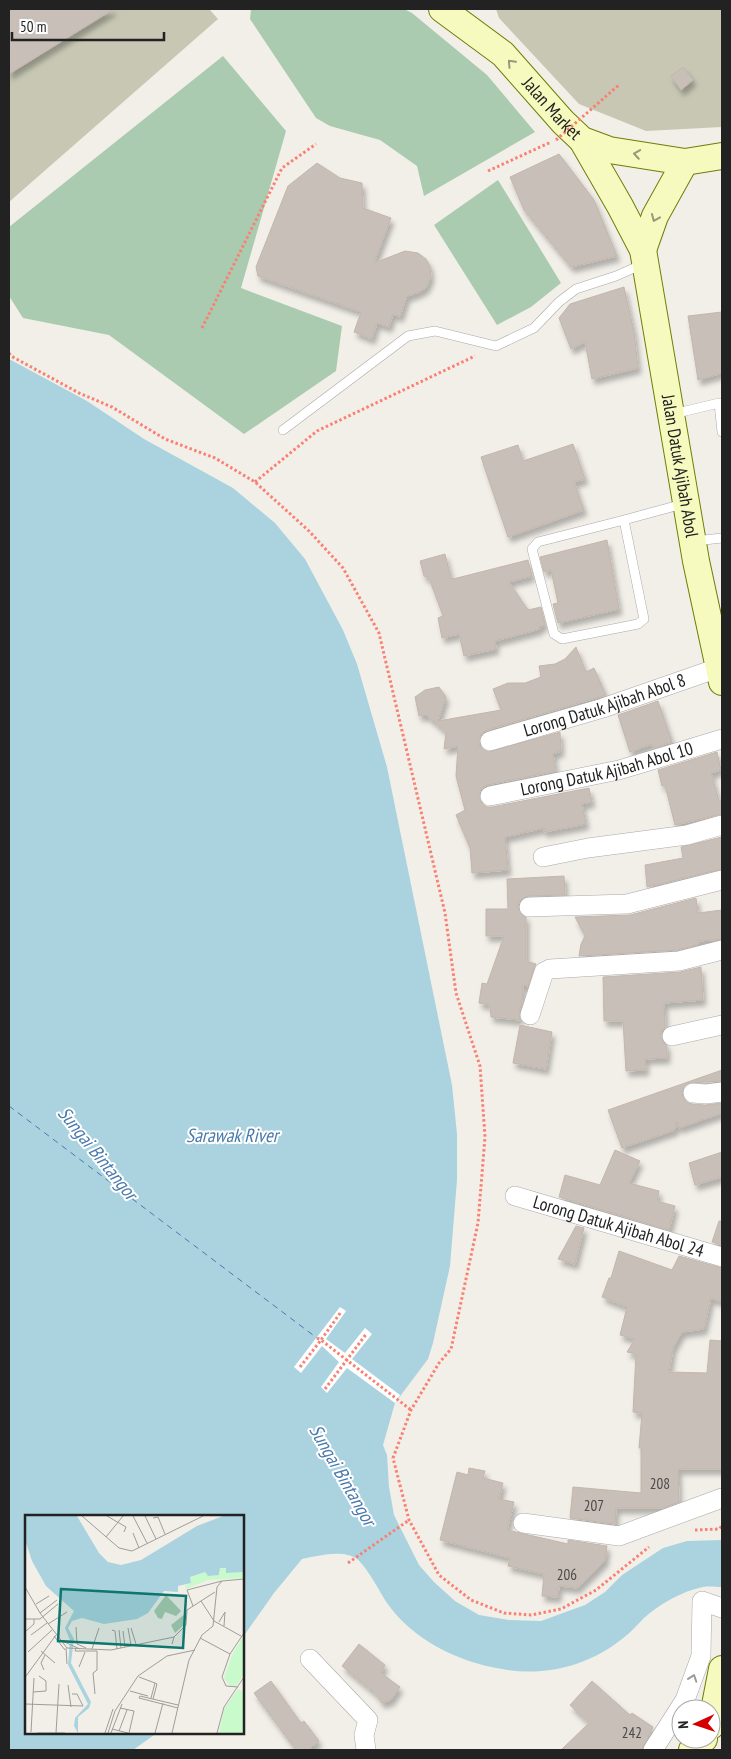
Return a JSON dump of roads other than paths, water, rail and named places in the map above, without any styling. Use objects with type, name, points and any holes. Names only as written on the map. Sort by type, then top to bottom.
[{"type":"main road","name":"Jalan Market","points":[[442,9],[503,54],[563,122],[582,140],[609,150],[685,162]]},
{"type":"main road","name":"Jalan Datuk Ajibah Abol","points":[[582,140],[616,198],[644,256],[692,541],[720,675]]},
{"type":"main road","points":[[685,162],[722,156]]},
{"type":"main road","name":"Jalan Datuk Ajibah Abol","points":[[644,256],[655,216],[685,162]]},
{"type":"main road","points":[[716,1699],[722,1669]]},
{"type":"street","name":"Lorong Datuk Ajibah Abol 8","points":[[490,741],[720,675]]},
{"type":"street","name":"Lorong Datuk Ajibah Abol 10","points":[[490,796],[619,770],[722,739]]},
{"type":"street","points":[[543,857],[588,848],[687,835],[722,825]]},
{"type":"street","points":[[529,907],[627,904],[722,880]]},
{"type":"street","points":[[530,1015],[544,972],[550,969],[679,961],[722,950]]},
{"type":"street","points":[[672,1036],[722,1026]]},
{"type":"street","points":[[693,1093],[722,1092]]},
{"type":"street","name":"Lorong Datuk Ajibah Abol 24","points":[[515,1196],[722,1257]]},
{"type":"street","points":[[523,1522],[619,1536],[722,1498]]},
{"type":"street","points":[[652,1750],[685,1700],[701,1656],[702,1602],[722,1608]]},
{"type":"street","points":[[310,1659],[368,1720],[364,1734],[366,1750]]},
{"type":"lane","points":[[283,430],[408,336],[435,330],[496,346],[534,328],[559,302],[576,289],[616,276],[644,256]]},
{"type":"lane","points":[[671,415],[720,403],[722,432]]},
{"type":"lane","points":[[624,520],[644,620],[638,624],[562,639],[554,634],[532,548],[538,542],[686,503]]},
{"type":"lane","points":[[692,541],[722,538]]},
{"type":"water","name":"Sarawak River","points":[[9,359],[87,401],[144,439],[233,488],[275,523],[305,559],[343,630],[357,664],[387,767],[452,1085],[457,1134],[457,1180],[450,1266],[433,1343],[428,1359],[395,1403],[383,1445],[387,1455],[389,1487],[394,1515],[419,1565],[455,1601],[479,1615],[509,1620],[541,1621],[585,1605],[605,1592],[622,1575],[663,1548],[687,1541],[722,1540],[722,1587],[703,1587],[664,1603],[644,1618],[622,1639],[595,1656],[565,1667],[550,1670],[518,1671],[485,1666],[469,1661],[453,1655],[423,1638],[410,1628],[387,1603],[357,1559],[344,1554],[322,1555],[302,1559],[274,1593],[244,1636],[244,1515],[25,1515],[25,1734],[156,1734],[133,1750],[9,1750]]},
{"type":"water label","name":"Sungai Bintangor","points":[[98,1153]]},
{"type":"water label","name":"Sungai Bintangor","points":[[343,1475]]}]
